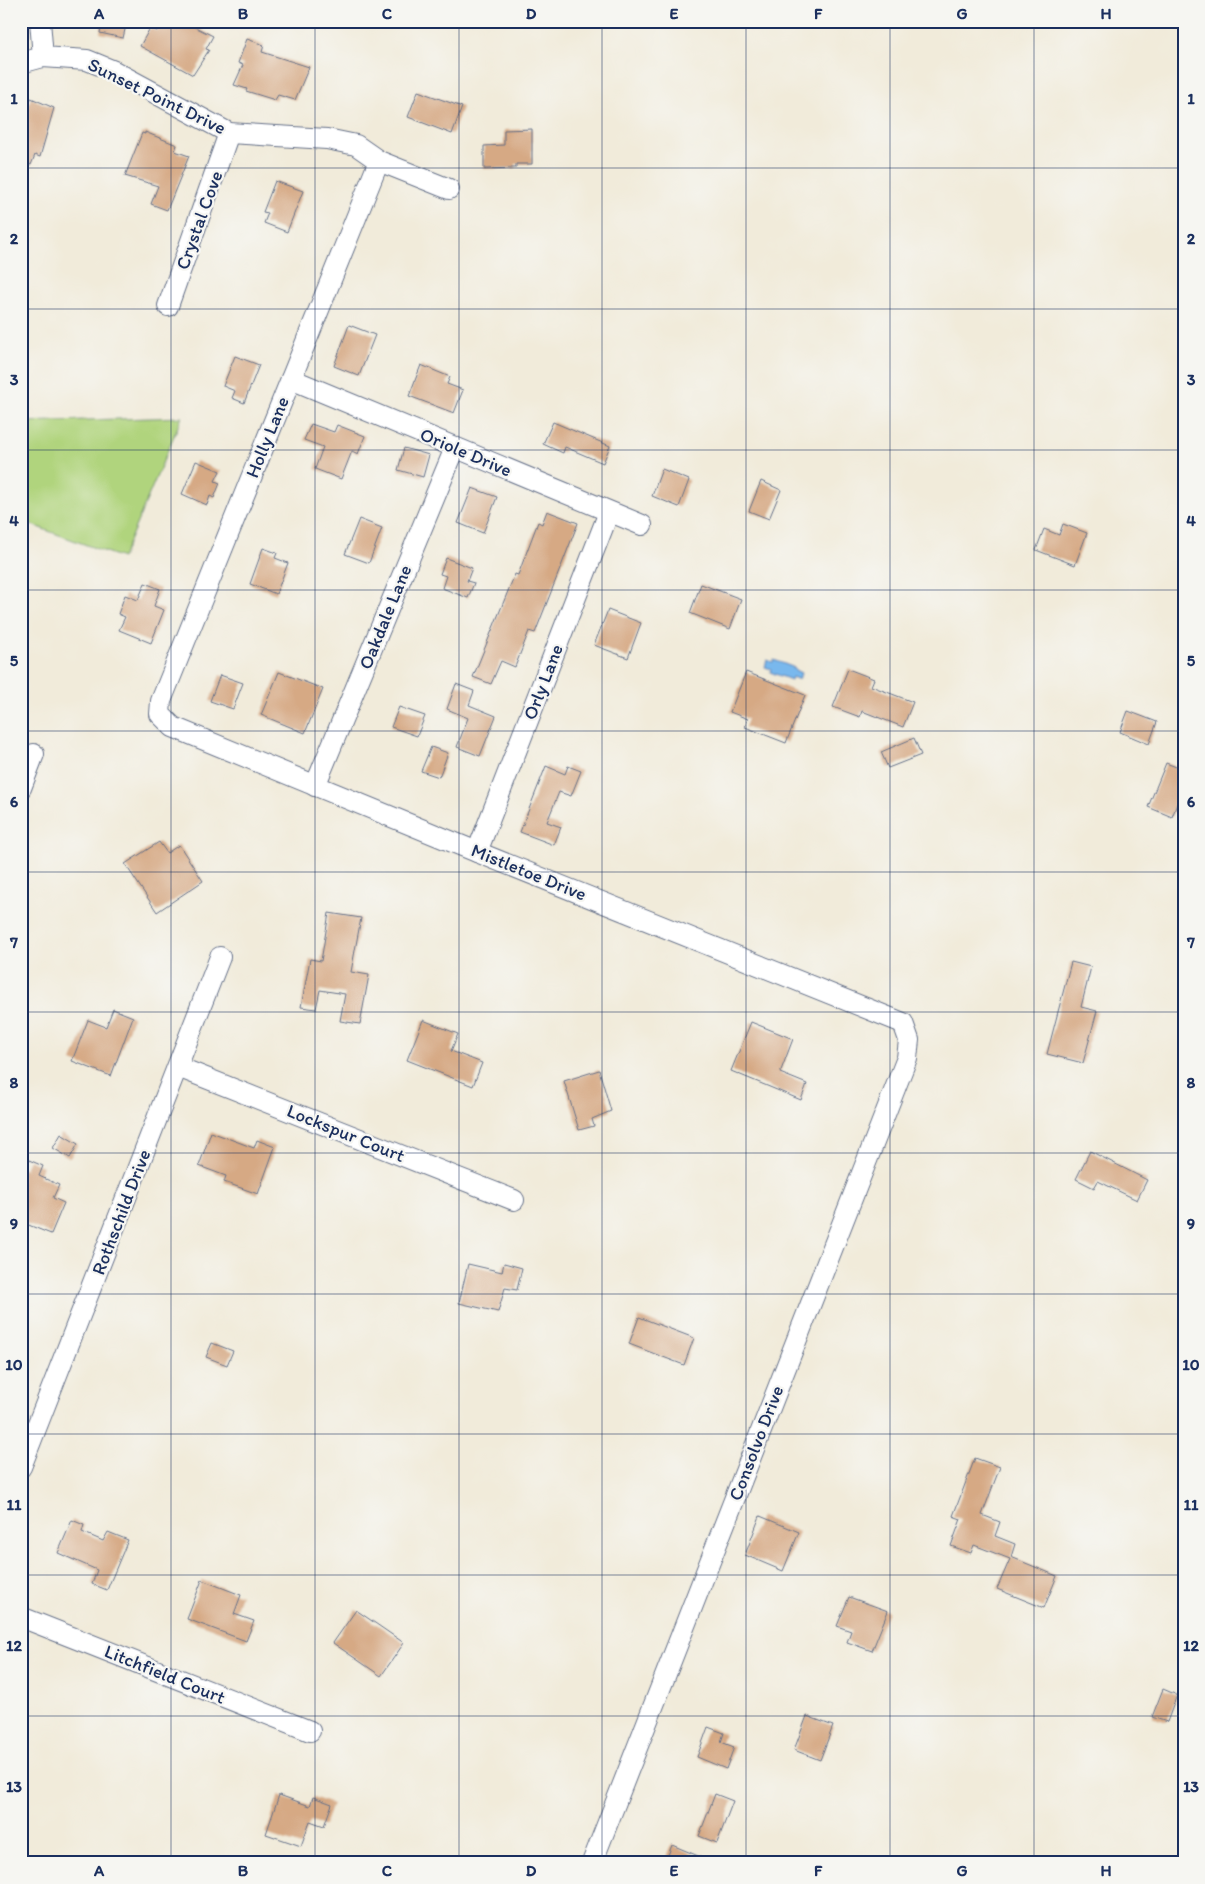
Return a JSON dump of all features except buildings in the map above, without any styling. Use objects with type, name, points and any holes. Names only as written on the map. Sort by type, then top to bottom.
[{"type":"street","points":[[40,21],[43,57]]},
{"type":"street","name":"Sunset Point Drive","points":[[21,63],[43,57],[87,60],[114,71],[229,133],[327,139],[356,145],[378,161],[449,189]]},
{"type":"street","name":"Crystal Cove","points":[[168,306],[229,133]]},
{"type":"street","name":"Holly Lane","points":[[160,714],[161,701],[378,161]]},
{"type":"street","name":"Oriole Drive","points":[[291,379],[642,525]]},
{"type":"street","name":"Oakdale Lane","points":[[315,786],[455,448]]},
{"type":"street","name":"Orly Lane","points":[[477,852],[609,512]]},
{"type":"street","name":"Mistletoe Drive","points":[[160,714],[173,726],[315,786],[903,1022]]},
{"type":"street","points":[[21,788],[34,754]]},
{"type":"street","name":"Rothschild Drive","points":[[21,1467],[220,957]]},
{"type":"street","name":"Consolvo Drive","points":[[592,1863],[906,1058],[909,1040],[903,1022]]},
{"type":"street","name":"Lockspur Court","points":[[178,1067],[514,1200]]},
{"type":"street","name":"Litchfield Court","points":[[21,1617],[310,1731]]},
{"type":"green space","points":[[182,417],[122,558],[21,521],[21,422]]},
{"type":"water","points":[[767,660],[773,662],[774,660],[795,668],[795,670],[801,673],[799,680],[792,677],[791,680],[770,672],[771,669],[765,667]]}]
